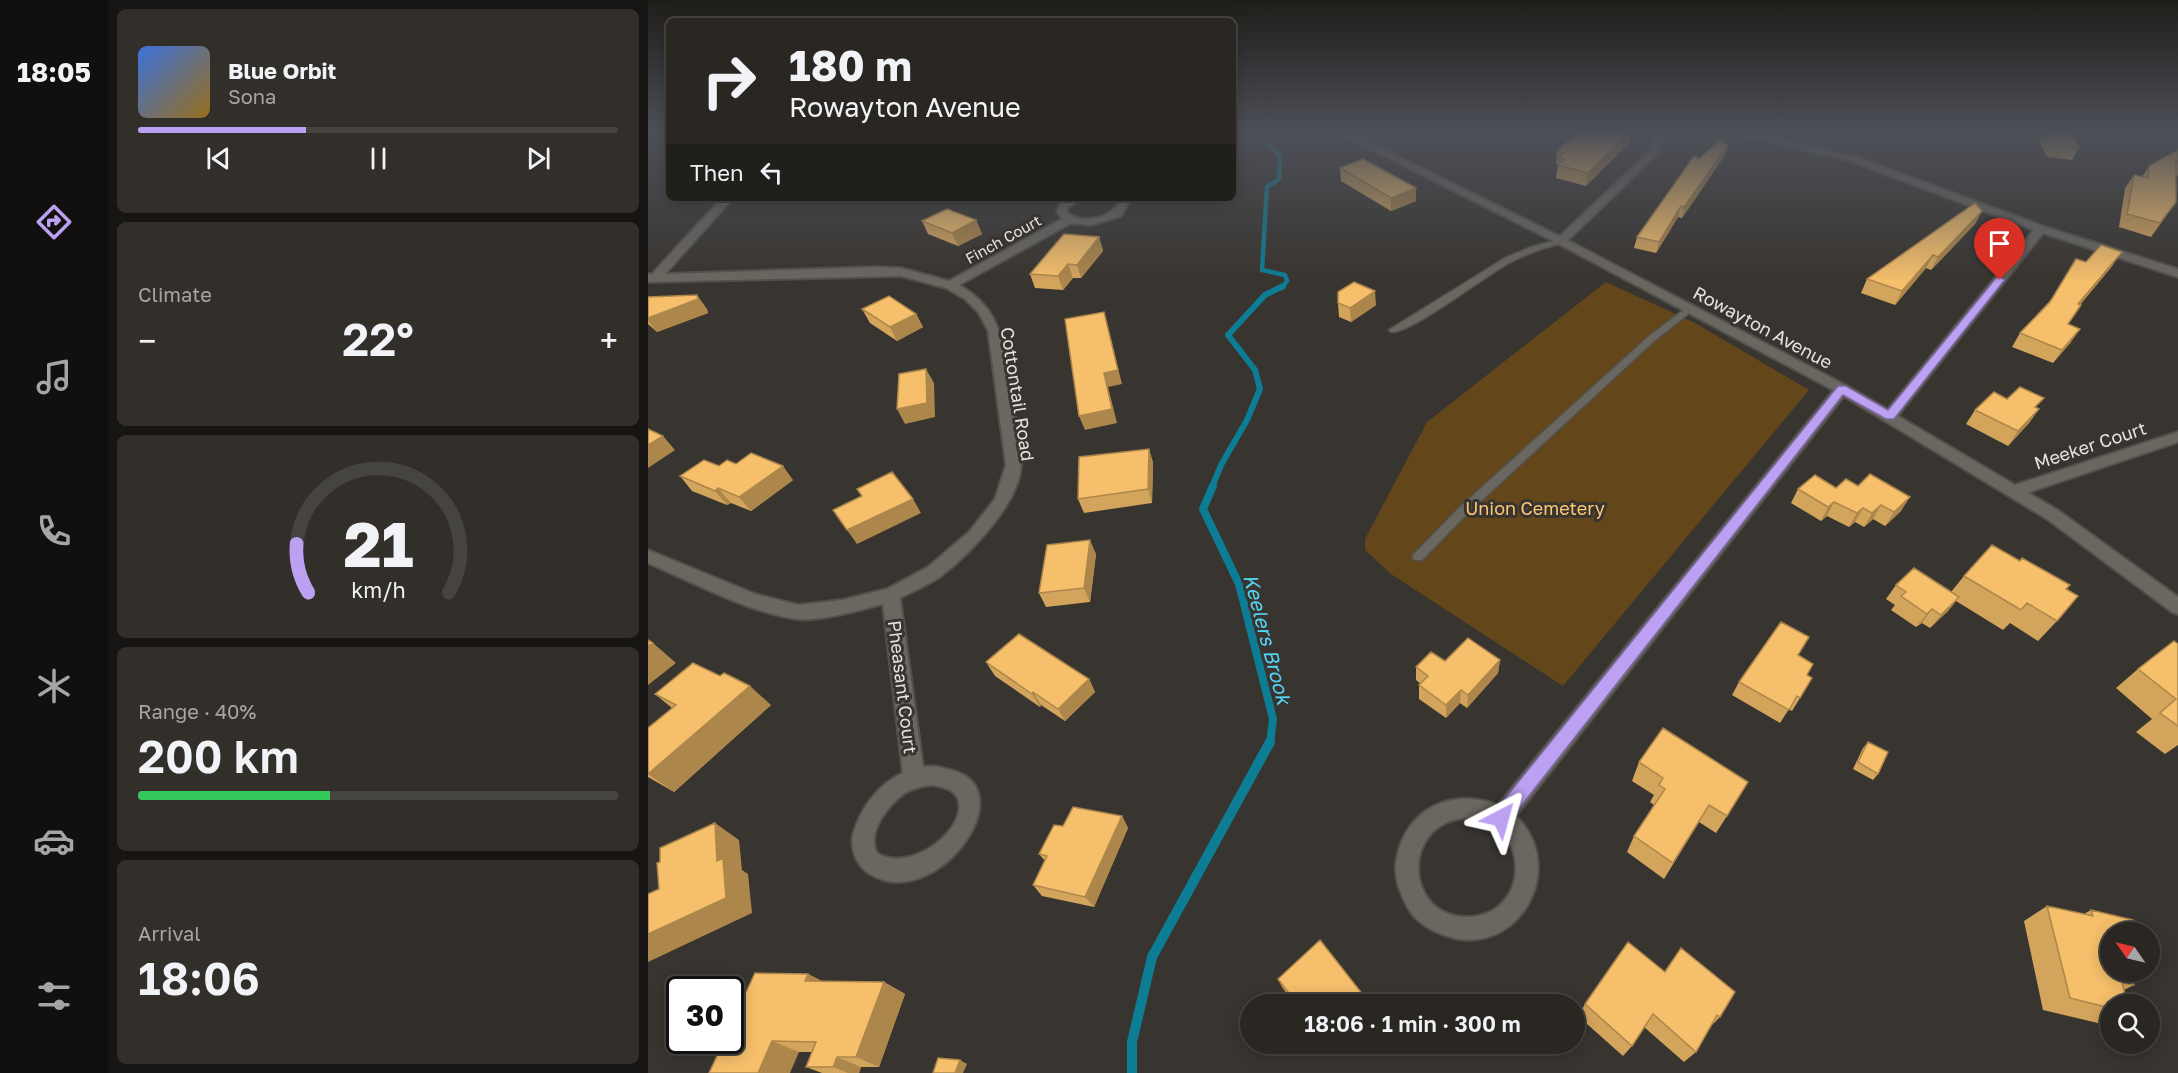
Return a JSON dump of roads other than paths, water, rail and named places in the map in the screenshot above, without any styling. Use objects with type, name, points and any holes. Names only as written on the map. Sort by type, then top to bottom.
[{"type":"street","name":"Rowayton Avenue","points":[[1443,182],[1690,308],[1890,416],[2053,515],[2178,607]]},
{"type":"street","points":[[1561,241],[1623,182]]},
{"type":"street","points":[[1916,182],[2041,228],[2178,273]]},
{"type":"street","points":[[652,278],[725,201]]},
{"type":"street","name":"Finch Court","points":[[1069,220],[1062,212],[1064,207],[1072,201]]},
{"type":"street","name":"Finch Court","points":[[950,285],[1069,220],[1088,222],[1109,218],[1122,209],[1121,201]]},
{"type":"street","points":[[1890,416],[2041,228]]},
{"type":"street","name":"Cottontail Road","points":[[648,556],[752,600],[798,612],[842,607],[891,595],[934,572],[975,536],[1002,501],[1014,465],[994,330],[983,310],[969,296],[950,285],[901,272],[876,271],[652,278]]},
{"type":"street","points":[[1501,818],[1842,389]]},
{"type":"street","name":"Meeker Court","points":[[2015,491],[2178,437]]},
{"type":"street","name":"Pheasant Court","points":[[891,595],[914,778]]},
{"type":"street","name":"Pheasant Court","points":[[932,775],[948,776],[960,783],[968,794],[970,809],[965,825],[954,842],[938,856],[920,866],[901,871],[883,869],[870,862],[863,849],[863,833],[869,817],[881,800],[896,787],[914,778],[932,775]]},
{"type":"street","points":[[1460,807],[1481,810],[1501,818],[1516,834],[1526,854],[1528,877],[1521,898],[1507,916],[1487,927],[1463,929],[1441,922],[1422,908],[1410,887],[1407,865],[1411,844],[1422,825],[1439,813],[1449,810],[1460,807]]},
{"type":"lane","points":[[1394,330],[1422,317],[1482,275],[1524,252],[1561,241]]},
{"type":"lane","points":[[1418,557],[1463,511],[1652,339],[1690,308]]},
{"type":"waterway","name":"Keelers Brook","points":[[1274,182],[1267,187],[1262,270],[1285,275],[1287,281],[1282,288]]},
{"type":"waterway","name":"Keelers Brook","points":[[1212,487],[1221,465],[1247,420],[1260,389],[1255,370],[1228,335],[1265,295],[1283,286]]},
{"type":"waterway","name":"Keelers Brook","points":[[1213,486],[1203,509],[1239,584],[1273,719],[1270,744]]},
{"type":"waterway","name":"Keelers Brook","points":[[1132,1073],[1132,1042],[1152,957],[1270,742]]},
{"type":"park label","name":"Union Cemetery","points":[[1535,508]]}]
